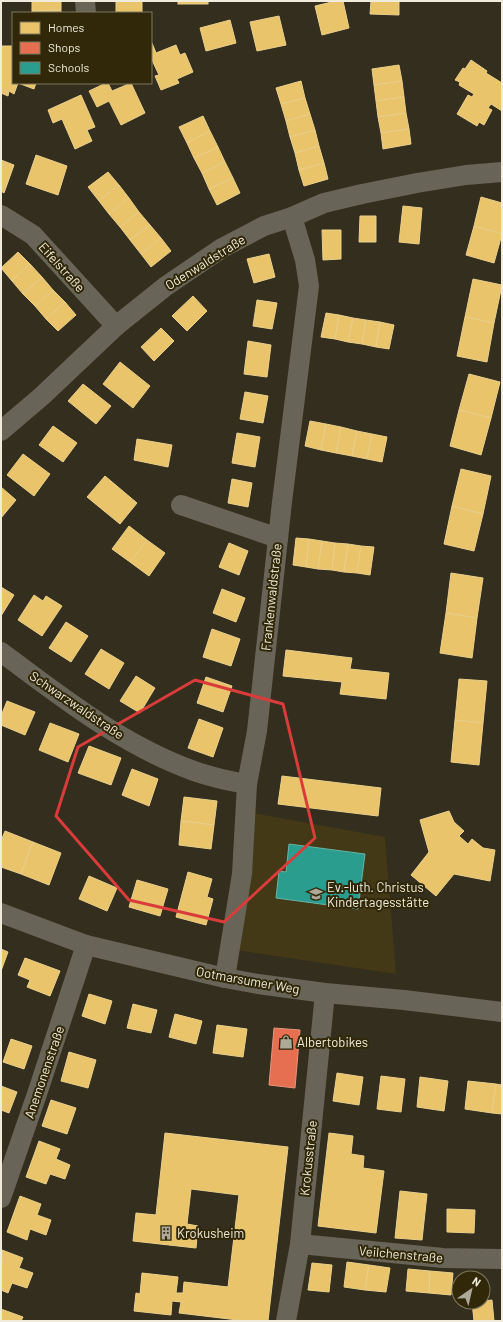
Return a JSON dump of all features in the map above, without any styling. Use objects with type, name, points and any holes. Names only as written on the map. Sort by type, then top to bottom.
[{"type":"street","points":[[85,1],[86,12]]},
{"type":"street","name":"Odenwaldstraße","points":[[1,432],[42,396],[116,326],[166,286],[222,248],[264,226],[292,217],[324,203],[362,194],[445,178],[502,172]]},
{"type":"street","name":"Eifelstraße","points":[[1,215],[33,236],[116,326]]},
{"type":"street","name":"Frankenwaldstraße","points":[[225,978],[242,874],[247,784],[257,731],[278,538],[309,286],[305,260],[292,217]]},
{"type":"street","points":[[181,505],[278,538]]},
{"type":"street","name":"Schwarzwaldstraße","points":[[1,652],[101,725],[160,757],[194,771],[247,784]]},
{"type":"street","name":"Ootmarsumer Weg","points":[[1,913],[86,945],[225,978],[325,994],[404,1000],[502,1012]]},
{"type":"street","name":"Anemonenstraße","points":[[1,1198],[86,945]]},
{"type":"street","name":"Krokusstraße","points":[[286,1321],[300,1244],[325,994]]},
{"type":"street","name":"Veilchenstraße","points":[[300,1244],[443,1258],[502,1259]]},
{"type":"highlighted area","points":[[195,680],[283,704],[315,838],[224,922],[129,900],[56,816],[78,747]]},
{"type":"shaded area","name":"Ev.-luth. Christus Kindertagesstätte","points":[[253,813],[385,837],[396,974],[236,950]]},
{"type":"building: Homes","points":[[32,1],[61,1],[61,10],[32,11]]},
{"type":"building: Homes","points":[[116,1],[142,1],[142,12],[116,12]]},
{"type":"building: Homes","points":[[178,1],[208,1],[208,4],[178,4]]},
{"type":"building: Homes","points":[[336,1],[343,1],[349,28],[322,35],[315,6]]},
{"type":"building: Homes","points":[[371,1],[399,1],[399,15],[370,14]]},
{"type":"building: Homes","points":[[61,10],[61,12],[32,12]]},
{"type":"building: Homes","points":[[279,16],[286,45],[257,51],[250,22]]},
{"type":"building: Homes","points":[[230,20],[236,43],[206,51],[200,28]]},
{"type":"building: Homes","points":[[152,43],[156,53],[176,45],[180,55],[185,53],[193,72],[177,79],[179,83],[161,90],[155,76],[159,75],[152,60]]},
{"type":"building: Homes","points":[[1,46],[12,46],[12,84],[18,84],[14,94],[9,91],[8,96],[1,93]]},
{"type":"building: Homes","points":[[471,60],[487,71],[486,73],[502,83],[502,111],[491,104],[488,108],[492,110],[484,125],[479,122],[477,126],[457,114],[468,95],[472,97],[474,94],[459,85],[460,82],[455,80],[463,68],[465,69]]},
{"type":"building: Homes","points":[[399,65],[402,81],[374,85],[372,69]]},
{"type":"building: Homes","points":[[301,81],[305,98],[281,104],[276,88]]},
{"type":"building: Homes","points":[[402,81],[404,97],[376,101],[374,85]]},
{"type":"building: Homes","points":[[21,84],[36,84],[34,89]]},
{"type":"building: Homes","points":[[104,84],[108,84],[112,91],[131,84],[145,113],[121,125],[109,101],[97,107],[89,91]]},
{"type":"building: Homes","points":[[81,95],[95,127],[87,130],[92,141],[75,149],[62,119],[53,123],[48,110]]},
{"type":"building: Homes","points":[[404,97],[406,113],[378,117],[376,101]]},
{"type":"building: Homes","points":[[305,98],[310,114],[286,121],[281,104]]},
{"type":"building: Homes","points":[[406,113],[409,129],[381,133],[378,117]]},
{"type":"building: Homes","points":[[310,114],[315,130],[290,137],[286,121]]},
{"type":"building: Homes","points":[[203,116],[210,131],[187,143],[179,127]]},
{"type":"building: Homes","points":[[409,129],[411,144],[383,149],[381,133]]},
{"type":"building: Homes","points":[[315,130],[319,146],[295,153],[290,137]]},
{"type":"building: Homes","points":[[210,131],[218,147],[194,158],[187,143]]},
{"type":"building: Homes","points":[[319,146],[324,163],[299,170],[295,153]]},
{"type":"building: Homes","points":[[218,147],[225,162],[202,173],[194,158]]},
{"type":"building: Homes","points":[[36,155],[67,166],[58,195],[26,184]]},
{"type":"building: Homes","points":[[1,160],[14,165],[4,193],[1,191]]},
{"type":"building: Homes","points":[[225,162],[233,178],[209,189],[202,173]]},
{"type":"building: Homes","points":[[324,163],[328,179],[304,186],[299,170]]},
{"type":"building: Homes","points":[[108,172],[119,185],[99,201],[88,187]]},
{"type":"building: Homes","points":[[233,178],[240,193],[217,205],[209,189]]},
{"type":"building: Homes","points":[[119,185],[129,198],[109,214],[99,201]]},
{"type":"building: Homes","points":[[481,197],[502,203],[502,234],[474,226]]},
{"type":"building: Homes","points":[[129,198],[139,212],[120,227],[109,214]]},
{"type":"building: Homes","points":[[403,206],[422,208],[419,244],[399,242]]},
{"type":"building: Homes","points":[[139,212],[150,225],[130,240],[120,227]]},
{"type":"building: Homes","points":[[360,216],[376,216],[376,242],[359,242]]},
{"type":"building: Homes","points":[[150,225],[161,238],[141,254],[130,240]]},
{"type":"building: Homes","points":[[474,226],[502,234],[494,263],[466,255]]},
{"type":"building: Homes","points":[[322,230],[341,230],[341,259],[323,260]]},
{"type":"building: Homes","points":[[161,238],[171,251],[151,267],[141,254]]},
{"type":"building: Homes","points":[[18,252],[30,264],[12,281],[1,268]]},
{"type":"building: Homes","points":[[269,254],[275,277],[254,283],[247,259]]},
{"type":"building: Homes","points":[[30,264],[42,277],[23,294],[12,281]]},
{"type":"building: Homes","points":[[42,277],[53,290],[35,306],[23,294]]},
{"type":"building: Homes","points":[[473,279],[502,285],[494,323],[465,317]]},
{"type":"building: Homes","points":[[53,290],[65,302],[46,319],[35,306]]},
{"type":"building: Homes","points":[[193,296],[207,311],[187,331],[172,316]]},
{"type":"building: Homes","points":[[257,300],[277,303],[272,329],[253,326]]},
{"type":"building: Homes","points":[[65,302],[76,315],[58,331],[46,319]]},
{"type":"building: Homes","points":[[326,313],[339,315],[335,339],[321,337]]},
{"type":"building: Homes","points":[[339,315],[353,318],[348,342],[335,339]]},
{"type":"building: Homes","points":[[465,317],[494,323],[487,362],[457,356]]},
{"type":"building: Homes","points":[[353,318],[366,320],[362,344],[348,342]]},
{"type":"building: Homes","points":[[366,320],[380,322],[376,347],[362,344]]},
{"type":"building: Homes","points":[[380,322],[394,325],[389,349],[376,347]]},
{"type":"building: Homes","points":[[161,328],[174,341],[154,361],[141,347]]},
{"type":"building: Homes","points":[[248,341],[271,345],[267,377],[244,374]]},
{"type":"building: Homes","points":[[120,362],[150,386],[133,408],[103,384]]},
{"type":"building: Homes","points":[[469,374],[500,382],[491,418],[459,410]]},
{"type":"building: Homes","points":[[83,384],[111,406],[96,424],[68,401]]},
{"type":"building: Homes","points":[[245,392],[268,396],[263,423],[240,419]]},
{"type":"building: Homes","points":[[459,410],[491,418],[481,455],[450,446]]},
{"type":"building: Homes","points":[[310,421],[326,424],[321,450],[305,446]]},
{"type":"building: Homes","points":[[326,424],[341,427],[336,453],[321,450]]},
{"type":"building: Homes","points":[[53,426],[77,443],[63,462],[39,445]]},
{"type":"building: Homes","points":[[341,427],[357,431],[352,456],[336,453]]},
{"type":"building: Homes","points":[[357,431],[372,434],[367,459],[352,456]]},
{"type":"building: Homes","points":[[237,433],[260,437],[255,467],[232,463]]},
{"type":"building: Homes","points":[[372,434],[387,437],[382,462],[367,459]]},
{"type":"building: Homes","points":[[137,439],[172,445],[168,467],[134,460]]},
{"type":"building: Homes","points":[[23,454],[50,474],[34,496],[7,475]]},
{"type":"building: Homes","points":[[461,469],[491,476],[483,514],[452,506]]},
{"type":"building: Homes","points":[[105,476],[137,503],[120,524],[87,497]]},
{"type":"building: Homes","points":[[232,479],[252,483],[248,507],[228,503]]},
{"type":"building: Homes","points":[[1,487],[16,500],[1,518]]},
{"type":"building: Homes","points":[[452,506],[483,514],[474,551],[444,544]]},
{"type":"building: Homes","points":[[129,526],[147,540],[130,562],[112,549]]},
{"type":"building: Homes","points":[[296,538],[309,539],[306,567],[293,565]]},
{"type":"building: Homes","points":[[309,539],[322,541],[318,569],[306,567]]},
{"type":"building: Homes","points":[[147,540],[165,553],[149,576],[130,562]]},
{"type":"building: Homes","points":[[322,541],[335,543],[332,570],[318,569]]},
{"type":"building: Homes","points":[[229,543],[248,551],[239,575],[219,567]]},
{"type":"building: Homes","points":[[335,543],[348,544],[344,572],[332,570]]},
{"type":"building: Homes","points":[[348,544],[361,546],[357,573],[344,572]]},
{"type":"building: Homes","points":[[361,546],[374,547],[370,575],[357,573]]},
{"type":"building: Homes","points":[[451,573],[483,578],[477,618],[446,613]]},
{"type":"building: Homes","points":[[1,587],[14,595],[1,616]]},
{"type":"building: Homes","points":[[222,589],[245,598],[236,622],[213,613]]},
{"type":"building: Homes","points":[[34,595],[43,601],[46,596],[62,606],[42,636],[18,620]]},
{"type":"building: Homes","points":[[446,613],[477,618],[472,658],[440,653]]},
{"type":"building: Homes","points":[[66,622],[88,636],[71,662],[49,648]]},
{"type":"building: Homes","points":[[212,629],[240,639],[231,666],[203,657]]},
{"type":"building: Homes","points":[[101,649],[124,663],[109,689],[85,674]]},
{"type":"building: Homes","points":[[286,650],[352,658],[350,669],[389,673],[386,699],[340,694],[342,682],[283,676]]},
{"type":"building: Homes","points":[[136,676],[155,688],[140,713],[120,701]]},
{"type":"building: Homes","points":[[206,677],[232,686],[223,712],[197,703]]},
{"type":"building: Homes","points":[[459,679],[487,681],[483,723],[455,720]]},
{"type":"building: Homes","points":[[7,701],[35,712],[25,735],[1,725],[1,716]]},
{"type":"building: Homes","points":[[199,719],[223,728],[213,757],[188,748]]},
{"type":"building: Homes","points":[[455,720],[483,723],[479,765],[451,762]]},
{"type":"building: Homes","points":[[50,723],[79,734],[68,762],[39,750]]},
{"type":"building: Homes","points":[[89,746],[121,758],[111,785],[78,773]]},
{"type":"building: Homes","points":[[132,769],[158,779],[149,806],[122,795]]},
{"type":"building: Homes","points":[[282,776],[381,788],[378,816],[278,804]]},
{"type":"building: Homes","points":[[184,797],[217,801],[214,825],[181,821]]},
{"type":"building: Homes","points":[[449,811],[454,822],[464,831],[459,836],[468,844],[472,839],[483,848],[495,850],[490,881],[454,874],[436,896],[411,875],[429,852],[420,820]]},
{"type":"building: Homes","points":[[181,821],[214,825],[211,849],[179,845]]},
{"type":"building: Homes","points":[[5,831],[33,842],[21,874],[1,867],[1,841]]},
{"type":"building: Homes","points":[[33,842],[61,853],[49,885],[21,874]]},
{"type":"building: Homes","points":[[188,872],[212,879],[207,897],[213,899],[206,925],[176,917]]},
{"type":"building: Homes","points":[[89,876],[117,888],[107,911],[79,899]]},
{"type":"building: Homes","points":[[137,880],[168,889],[160,916],[129,907]]},
{"type":"building: Homes","points":[[1,949],[8,952],[1,971]]},
{"type":"building: Homes","points":[[25,958],[60,971],[50,996],[27,987],[30,980],[18,975]]},
{"type":"building: Homes","points":[[89,994],[112,1001],[105,1024],[82,1016]]},
{"type":"building: Homes","points":[[133,1004],[157,1010],[151,1033],[127,1028]]},
{"type":"building: Homes","points":[[175,1014],[202,1021],[196,1044],[169,1037]]},
{"type":"building: Homes","points":[[217,1025],[247,1029],[243,1057],[213,1053]]},
{"type":"building: Homes","points":[[11,1039],[32,1046],[24,1069],[3,1062]]},
{"type":"building: Homes","points":[[69,1052],[96,1060],[88,1088],[61,1081]]},
{"type":"building: Homes","points":[[337,1073],[363,1077],[359,1105],[333,1101]]},
{"type":"building: Homes","points":[[381,1076],[405,1079],[401,1112],[377,1109]]},
{"type":"building: Homes","points":[[420,1077],[448,1081],[444,1111],[417,1107]]},
{"type":"building: Homes","points":[[468,1081],[496,1084],[492,1113],[465,1109]]},
{"type":"building: Homes","points":[[496,1084],[502,1085],[502,1114],[492,1113]]},
{"type":"building: Homes","points":[[1,1086],[17,1092],[9,1113],[1,1110]]},
{"type":"building: Homes","points":[[51,1100],[76,1108],[67,1134],[42,1126]]},
{"type":"building: Homes","name":"Krokusheim","points":[[165,1133],[288,1147],[268,1321],[246,1321],[179,1313],[181,1302],[172,1301],[171,1315],[134,1311],[136,1293],[140,1294],[142,1273],[178,1277],[176,1293],[183,1293],[184,1282],[228,1287],[239,1195],[191,1189],[187,1224],[198,1226],[196,1248],[133,1241],[136,1213],[156,1215]]},
{"type":"building: Homes","points":[[329,1133],[353,1136],[351,1154],[364,1156],[363,1168],[384,1171],[376,1233],[318,1226]]},
{"type":"building: Homes","points":[[39,1141],[60,1149],[56,1159],[70,1165],[65,1179],[50,1174],[46,1184],[26,1177]]},
{"type":"building: Homes","points":[[400,1191],[427,1194],[422,1240],[395,1238]]},
{"type":"building: Homes","points":[[20,1196],[41,1204],[37,1215],[51,1220],[46,1235],[30,1229],[27,1240],[7,1232]]},
{"type":"building: Homes","points":[[447,1209],[475,1210],[474,1233],[447,1232]]},
{"type":"building: Homes","points":[[2,1250],[23,1258],[19,1268],[33,1273],[27,1288],[12,1283],[8,1293],[1,1290]]},
{"type":"building: Homes","points":[[347,1262],[369,1265],[365,1290],[344,1287]]},
{"type":"building: Homes","points":[[312,1263],[332,1265],[329,1292],[308,1290]]},
{"type":"building: Homes","points":[[369,1265],[390,1268],[386,1292],[365,1290]]},
{"type":"building: Homes","points":[[408,1269],[430,1271],[429,1293],[406,1291]]},
{"type":"building: Homes","points":[[430,1271],[451,1273],[451,1295],[429,1293]]},
{"type":"building: Homes","points":[[491,1300],[494,1321],[474,1321],[473,1310],[491,1310]]},
{"type":"building: Homes","points":[[1,1309],[23,1317],[21,1321],[1,1321]]},
{"type":"building: Shops","points":[[274,1028],[300,1030],[295,1088],[269,1085]]},
{"type":"building: Schools","points":[[289,844],[365,854],[358,909],[276,898],[279,871],[286,872]]},
{"type":"place","name":"Ev.-luth. Christus Kindertagesstätte","points":[[316,894]]},
{"type":"place","name":"Albertobikes","points":[[286,1042]]},
{"type":"place","name":"Krokusheim","points":[[166,1233]]}]
